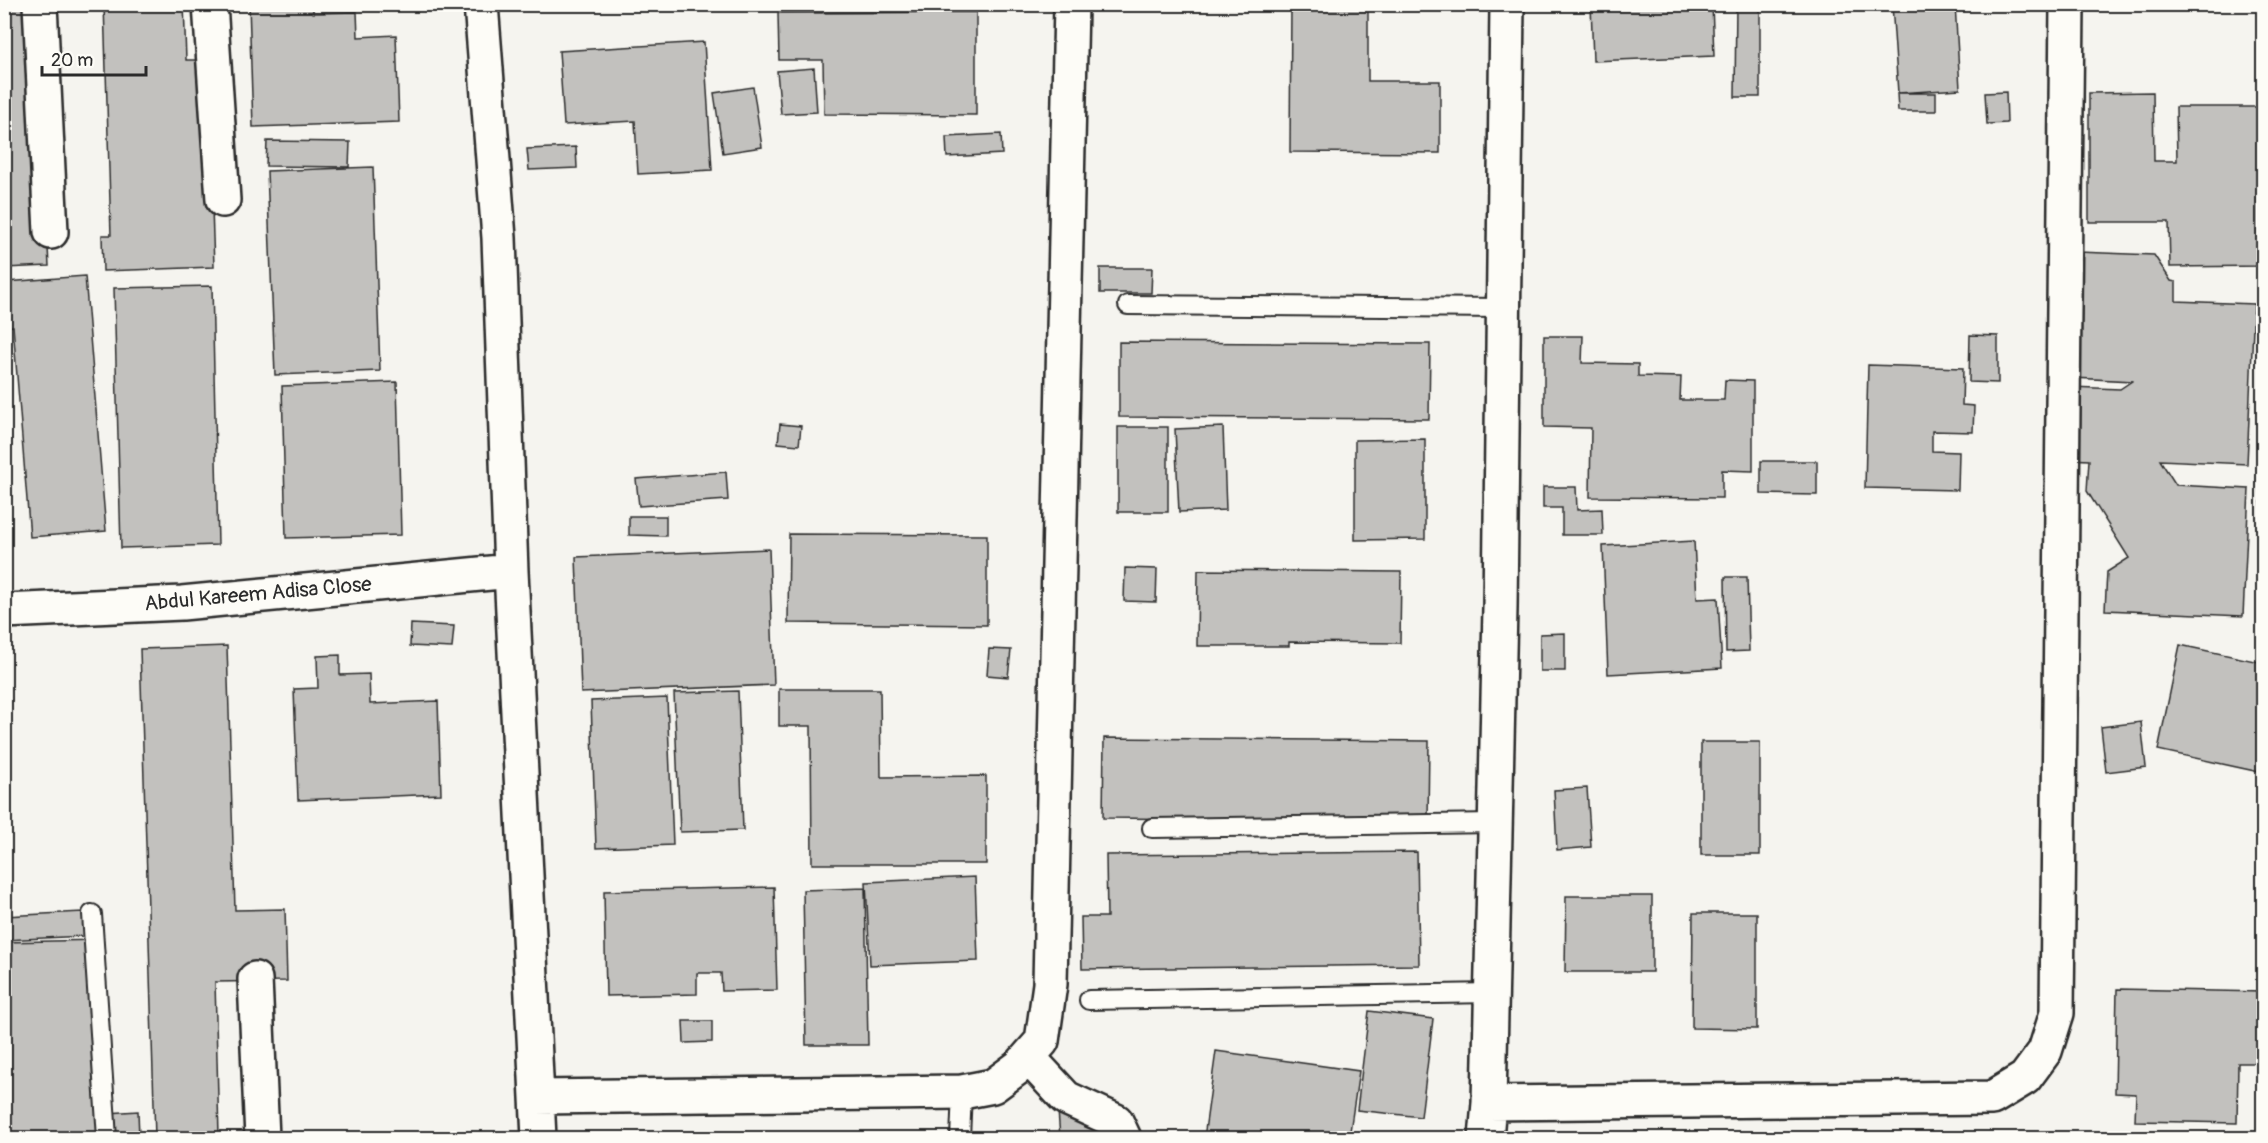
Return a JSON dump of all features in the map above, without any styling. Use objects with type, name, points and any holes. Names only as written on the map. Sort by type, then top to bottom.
[{"type":"street","points":[[40,4],[51,232]]},
{"type":"street","points":[[210,4],[223,200]]},
{"type":"street","points":[[480,4],[499,238],[511,572],[539,1138]]},
{"type":"street","points":[[537,1097],[962,1092],[993,1086],[1020,1066],[1042,1041],[1050,984],[1071,4]]},
{"type":"street","points":[[1486,1138],[1490,1103],[1496,823],[1507,4]]},
{"type":"street","points":[[1490,1103],[1992,1098],[2025,1078],[2045,1051],[2057,1013],[2067,4]]},
{"type":"street","name":"Abdul Kareem Adisa Close","points":[[4,611],[182,603],[511,572]]},
{"type":"street","points":[[255,979],[261,1138]]},
{"type":"street","points":[[1028,1057],[1066,1098],[1116,1121],[1124,1138]]},
{"type":"lane","points":[[1128,305],[1504,308]]},
{"type":"lane","points":[[1152,828],[1496,823]]},
{"type":"lane","points":[[92,915],[107,1138]]},
{"type":"lane","points":[[1089,1000],[1492,993]]},
{"type":"lane","points":[[960,1138],[962,1092]]},
{"type":"building","points":[[4,4],[35,4],[49,266],[4,268]]},
{"type":"building","points":[[104,4],[184,4],[186,60],[204,60],[209,118],[214,267],[103,271],[102,235],[111,235]]},
{"type":"building","points":[[249,4],[313,4],[313,13],[357,12],[358,37],[396,35],[399,122],[253,127]]},
{"type":"building","points":[[775,4],[947,4],[947,10]]},
{"type":"building","points":[[1291,4],[1368,4],[1368,81],[1440,81],[1440,153],[1290,152]]},
{"type":"building","points":[[1591,4],[1712,4],[1714,56],[1593,61]]},
{"type":"building","points":[[1736,4],[1760,4],[1760,97],[1735,97]]},
{"type":"building","points":[[1892,4],[1955,4],[1960,89],[1898,93]]},
{"type":"building","points":[[976,12],[976,115],[824,114],[823,60],[779,60],[778,13]]},
{"type":"building","points":[[704,42],[712,170],[638,174],[635,121],[564,125],[559,51]]},
{"type":"building","points":[[814,68],[817,112],[781,114],[777,71]]},
{"type":"building","points":[[753,87],[762,147],[723,153],[714,93]]},
{"type":"building","points":[[2006,92],[2007,123],[1987,124],[1985,93]]},
{"type":"building","points":[[2153,92],[2154,161],[2177,161],[2176,107],[2264,107],[2264,266],[2170,267],[2169,222],[2089,222],[2089,93]]},
{"type":"building","points":[[1897,93],[1936,93],[1936,111],[1898,111]]},
{"type":"building","points":[[1001,134],[1002,154],[947,157],[946,137]]},
{"type":"building","points":[[267,141],[350,142],[349,167],[266,166]]},
{"type":"building","points":[[576,147],[577,168],[529,170],[527,149]]},
{"type":"building","points":[[373,167],[380,371],[275,375],[267,171]]},
{"type":"building","points":[[2078,252],[2154,255],[2171,281],[2176,282],[2176,301],[2254,304],[2247,464],[2160,460],[2176,485],[2249,489],[2243,616],[2105,610],[2107,572],[2129,558],[2087,491],[2089,460],[2068,459],[2071,387],[2120,389],[2132,381],[2073,378]]},
{"type":"building","points":[[1100,268],[1152,268],[1151,293],[1100,293]]},
{"type":"building","points":[[85,276],[106,531],[30,537],[13,326],[4,327],[4,298],[8,297],[6,282]]},
{"type":"building","points":[[212,286],[218,545],[121,548],[114,288]]},
{"type":"building","points":[[1970,335],[1998,336],[1998,383],[1969,382]]},
{"type":"building","points":[[1544,336],[1583,336],[1582,363],[1638,364],[1638,376],[1681,377],[1680,400],[1724,400],[1725,380],[1753,381],[1753,471],[1722,470],[1722,498],[1590,497],[1591,428],[1544,427]]},
{"type":"building","points":[[1119,342],[1430,344],[1429,419],[1119,417]]},
{"type":"building","points":[[1868,365],[1963,368],[1962,405],[1974,406],[1973,432],[1932,431],[1932,451],[1959,452],[1958,490],[1865,488]]},
{"type":"building","points":[[397,382],[401,535],[286,538],[282,386]]},
{"type":"building","points":[[780,424],[801,426],[799,445],[778,443]]},
{"type":"building","points":[[1118,427],[1168,427],[1168,512],[1118,512]]},
{"type":"building","points":[[1223,427],[1226,510],[1179,512],[1175,429]]},
{"type":"building","points":[[1425,439],[1425,539],[1355,540],[1355,440]]},
{"type":"building","points":[[1761,461],[1817,461],[1817,495],[1761,494]]},
{"type":"building","points":[[2264,469],[2264,539],[2259,470]]},
{"type":"building","points":[[726,472],[728,500],[639,506],[636,479]]},
{"type":"building","points":[[1543,487],[1576,487],[1577,510],[1602,509],[1603,535],[1562,535],[1562,508],[1543,508]]},
{"type":"building","points":[[629,516],[666,516],[666,536],[629,535]]},
{"type":"building","points":[[789,534],[987,535],[987,625],[788,623]]},
{"type":"building","points":[[1694,541],[1697,599],[1718,598],[1722,668],[1608,674],[1603,546]]},
{"type":"building","points":[[769,549],[774,685],[581,693],[576,557]]},
{"type":"building","points":[[1125,568],[1157,569],[1156,602],[1124,601]]},
{"type":"building","points":[[1198,570],[1401,572],[1400,643],[1289,642],[1289,646],[1197,646]]},
{"type":"building","points":[[1725,577],[1747,577],[1749,651],[1726,652]]},
{"type":"building","points":[[411,624],[454,626],[452,648],[410,646]]},
{"type":"building","points":[[1565,633],[1565,671],[1540,671],[1540,634]]},
{"type":"building","points":[[2180,645],[2264,663],[2264,773],[2158,750]]},
{"type":"building","points":[[227,646],[235,910],[285,909],[287,981],[215,982],[219,1136],[155,1137],[140,649]]},
{"type":"building","points":[[989,649],[1011,650],[1008,677],[987,675]]},
{"type":"building","points":[[340,655],[340,675],[369,674],[370,704],[438,701],[441,794],[298,800],[294,689],[318,688],[317,656]]},
{"type":"building","points":[[779,689],[880,689],[881,777],[986,776],[986,864],[812,864],[811,726],[779,726]]},
{"type":"building","points":[[738,691],[743,830],[680,832],[674,693]]},
{"type":"building","points":[[667,698],[673,845],[596,848],[591,701]]},
{"type":"building","points":[[2141,722],[2146,767],[2106,772],[2101,727]]},
{"type":"building","points":[[1104,738],[1429,741],[1428,821],[1103,818]]},
{"type":"building","points":[[1701,742],[1760,742],[1760,855],[1701,855]]},
{"type":"building","points":[[1587,788],[1591,847],[1557,850],[1554,790]]},
{"type":"building","points":[[1417,852],[1419,965],[1082,969],[1081,917],[1107,917],[1106,855]]},
{"type":"building","points":[[975,877],[978,961],[870,965],[866,882]]},
{"type":"building","points":[[774,887],[777,990],[722,991],[721,973],[697,973],[697,994],[606,996],[604,891]]},
{"type":"building","points":[[865,888],[868,1045],[806,1045],[803,890]]},
{"type":"building","points":[[1566,896],[1652,896],[1652,972],[1565,972]]},
{"type":"building","points":[[83,912],[84,936],[4,940],[4,916]]},
{"type":"building","points":[[1693,913],[1757,913],[1757,1029],[1692,1028]]},
{"type":"building","points":[[100,940],[104,1138],[4,1138],[4,942]]},
{"type":"building","points":[[2117,989],[2264,992],[2264,1063],[2238,1063],[2237,1123],[2135,1121],[2136,1094],[2115,1093]]},
{"type":"building","points":[[1369,1011],[1433,1019],[1421,1117],[1357,1110]]},
{"type":"building","points":[[683,1021],[712,1021],[712,1042],[684,1043]]},
{"type":"building","points":[[1216,1051],[1359,1071],[1349,1138],[1204,1138]]},
{"type":"building","points":[[1058,1110],[1132,1113],[1131,1138],[1060,1138]]},
{"type":"building","points":[[138,1111],[139,1138],[109,1138],[108,1113]]}]
